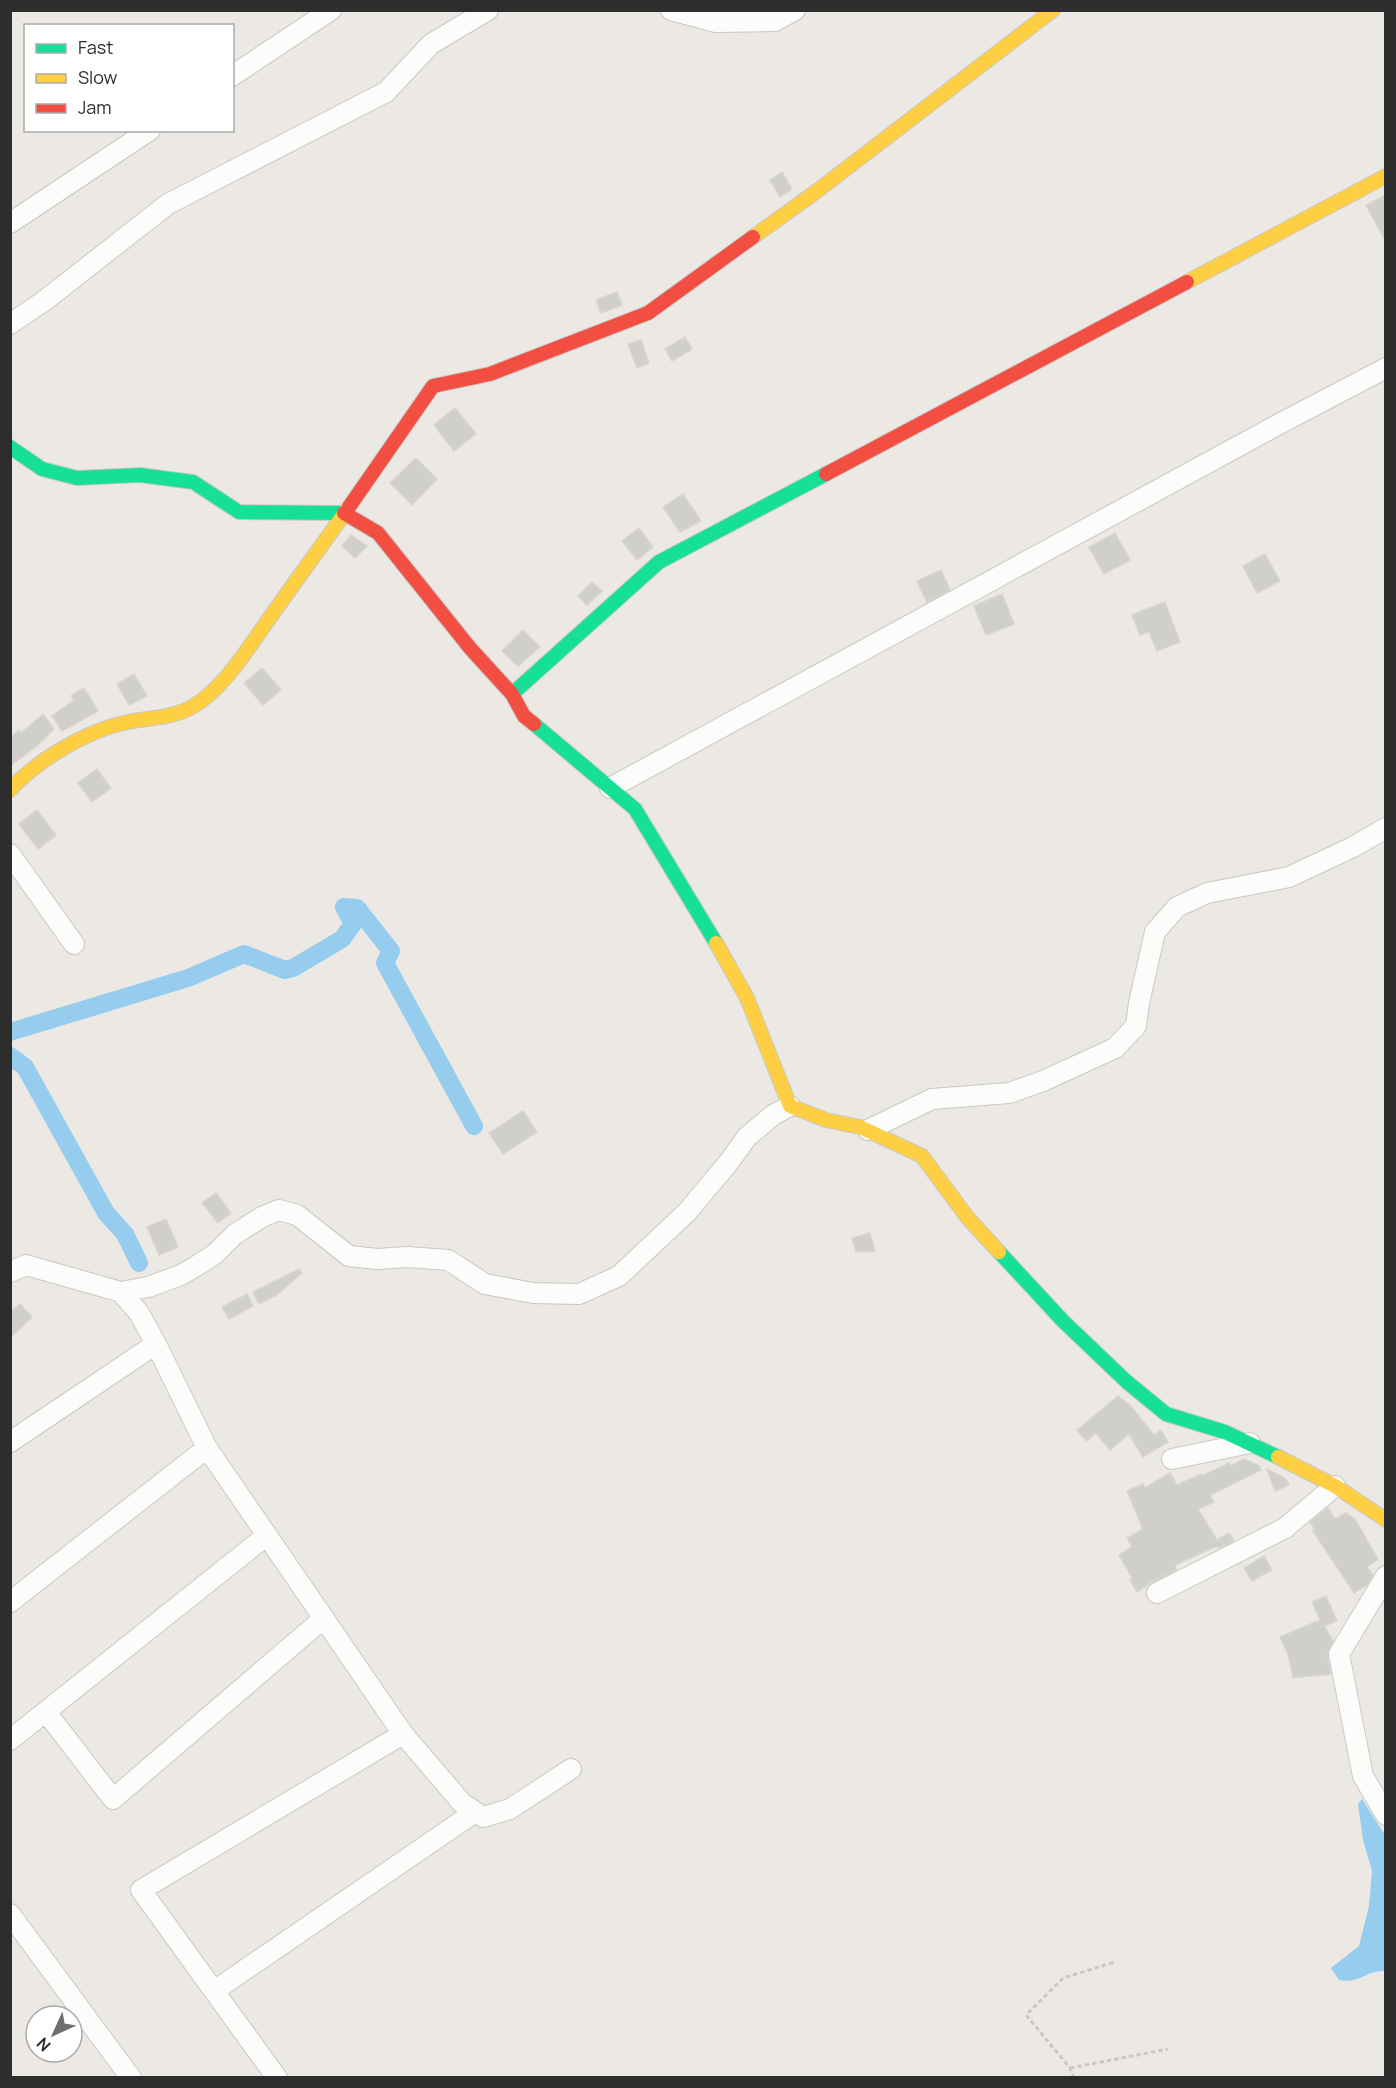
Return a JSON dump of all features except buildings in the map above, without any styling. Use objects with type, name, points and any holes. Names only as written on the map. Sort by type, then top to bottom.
[{"type":"street","points":[[234,75],[331,10]]},
{"type":"street","points":[[10,324],[44,301],[168,204],[386,92],[431,44],[488,10]]},
{"type":"street","points":[[671,10],[716,22],[775,21],[795,10]]},
{"type":"street","points":[[10,790],[50,757],[87,738],[118,724],[170,715],[195,706],[222,682],[347,513],[433,386],[490,374],[648,313],[817,191],[1053,10]]},
{"type":"street","points":[[10,223],[147,132]]},
{"type":"street","points":[[512,694],[659,562],[1386,176]]},
{"type":"street","points":[[610,788],[1386,368]]},
{"type":"street","points":[[10,447],[42,469],[77,478],[140,475],[193,482],[239,512],[347,513],[378,533],[470,648],[512,694],[524,716],[635,809],[680,881],[747,998],[790,1106],[826,1120],[868,1130],[922,1156],[967,1217],[1062,1321],[1126,1382],[1166,1414],[1225,1432],[1250,1443],[1335,1486],[1386,1520]]},
{"type":"street","points":[[868,1130],[932,1099],[1009,1093],[1043,1081],[1115,1048],[1136,1026],[1155,932],[1177,907],[1208,893],[1289,877],[1386,828]]},
{"type":"street","points":[[10,854],[74,944]]},
{"type":"street","points":[[10,1272],[26,1265],[121,1292],[148,1287],[181,1275],[215,1254],[235,1234],[262,1217],[279,1210],[297,1215],[349,1256],[377,1259],[408,1257],[448,1260],[485,1284],[533,1293],[579,1294],[619,1276],[687,1212],[747,1137],[773,1115],[790,1106]]},
{"type":"street","points":[[121,1292],[139,1313],[207,1448],[403,1734],[462,1803],[483,1817],[510,1809],[571,1768]]},
{"type":"street","points":[[10,1442],[156,1344]]},
{"type":"street","points":[[1172,1459],[1250,1443]]},
{"type":"street","points":[[10,1602],[207,1448]]},
{"type":"street","points":[[1157,1593],[1285,1528],[1335,1486]]},
{"type":"street","points":[[10,1740],[266,1536]]},
{"type":"street","points":[[1386,1576],[1339,1654],[1362,1776],[1386,1815]]},
{"type":"street","points":[[46,1712],[112,1799],[324,1618]]},
{"type":"street","points":[[277,2078],[141,1890],[403,1734]]},
{"type":"street","points":[[214,1991],[475,1812]]},
{"type":"street","points":[[10,1914],[131,2078]]},
{"type":"path","points":[[1074,2078],[1070,2068],[1026,2015],[1063,1978],[1115,1962]]},
{"type":"path","points":[[1070,2068],[1168,2049]]},
{"type":"water","points":[[1362,1799],[1385,1835],[1385,1971],[1346,1981],[1339,1980],[1331,1968],[1359,1946],[1369,1906],[1372,1871],[1363,1840],[1358,1804]]},
{"type":"waterway","points":[[10,1032],[188,978],[244,954],[285,970],[293,968],[342,939],[353,924],[344,907],[357,908],[391,951],[385,963],[474,1126]]},
{"type":"waterway","points":[[10,1056],[25,1067],[106,1213],[125,1234],[139,1263]]},
{"type":"traffic: fast","points":[[10,447],[42,469],[77,478],[140,475],[193,482],[239,512],[344,513]]},
{"type":"traffic: fast","points":[[512,694],[659,562],[826,474]]},
{"type":"traffic: fast","points":[[534,724],[635,809],[716,943]]},
{"type":"traffic: fast","points":[[999,1252],[1063,1321],[1127,1382],[1166,1414],[1225,1432],[1278,1457]]},
{"type":"traffic: slow","points":[[753,237],[817,191],[1053,10]]},
{"type":"traffic: slow","points":[[1187,282],[1386,176]]},
{"type":"traffic: slow","points":[[10,790],[49,757],[80,739],[128,722],[175,714],[190,708],[214,691],[235,666],[349,507]]},
{"type":"traffic: slow","points":[[716,943],[747,998],[790,1106],[826,1120],[860,1127],[922,1156],[967,1217],[999,1252]]},
{"type":"traffic: slow","points":[[1278,1457],[1335,1486],[1386,1520]]},
{"type":"traffic: jam","points":[[349,507],[433,386],[490,374],[648,313],[753,237]]},
{"type":"traffic: jam","points":[[826,474],[1187,282]]},
{"type":"traffic: jam","points":[[344,513],[378,533],[470,648],[512,694],[524,716],[534,724]]}]
